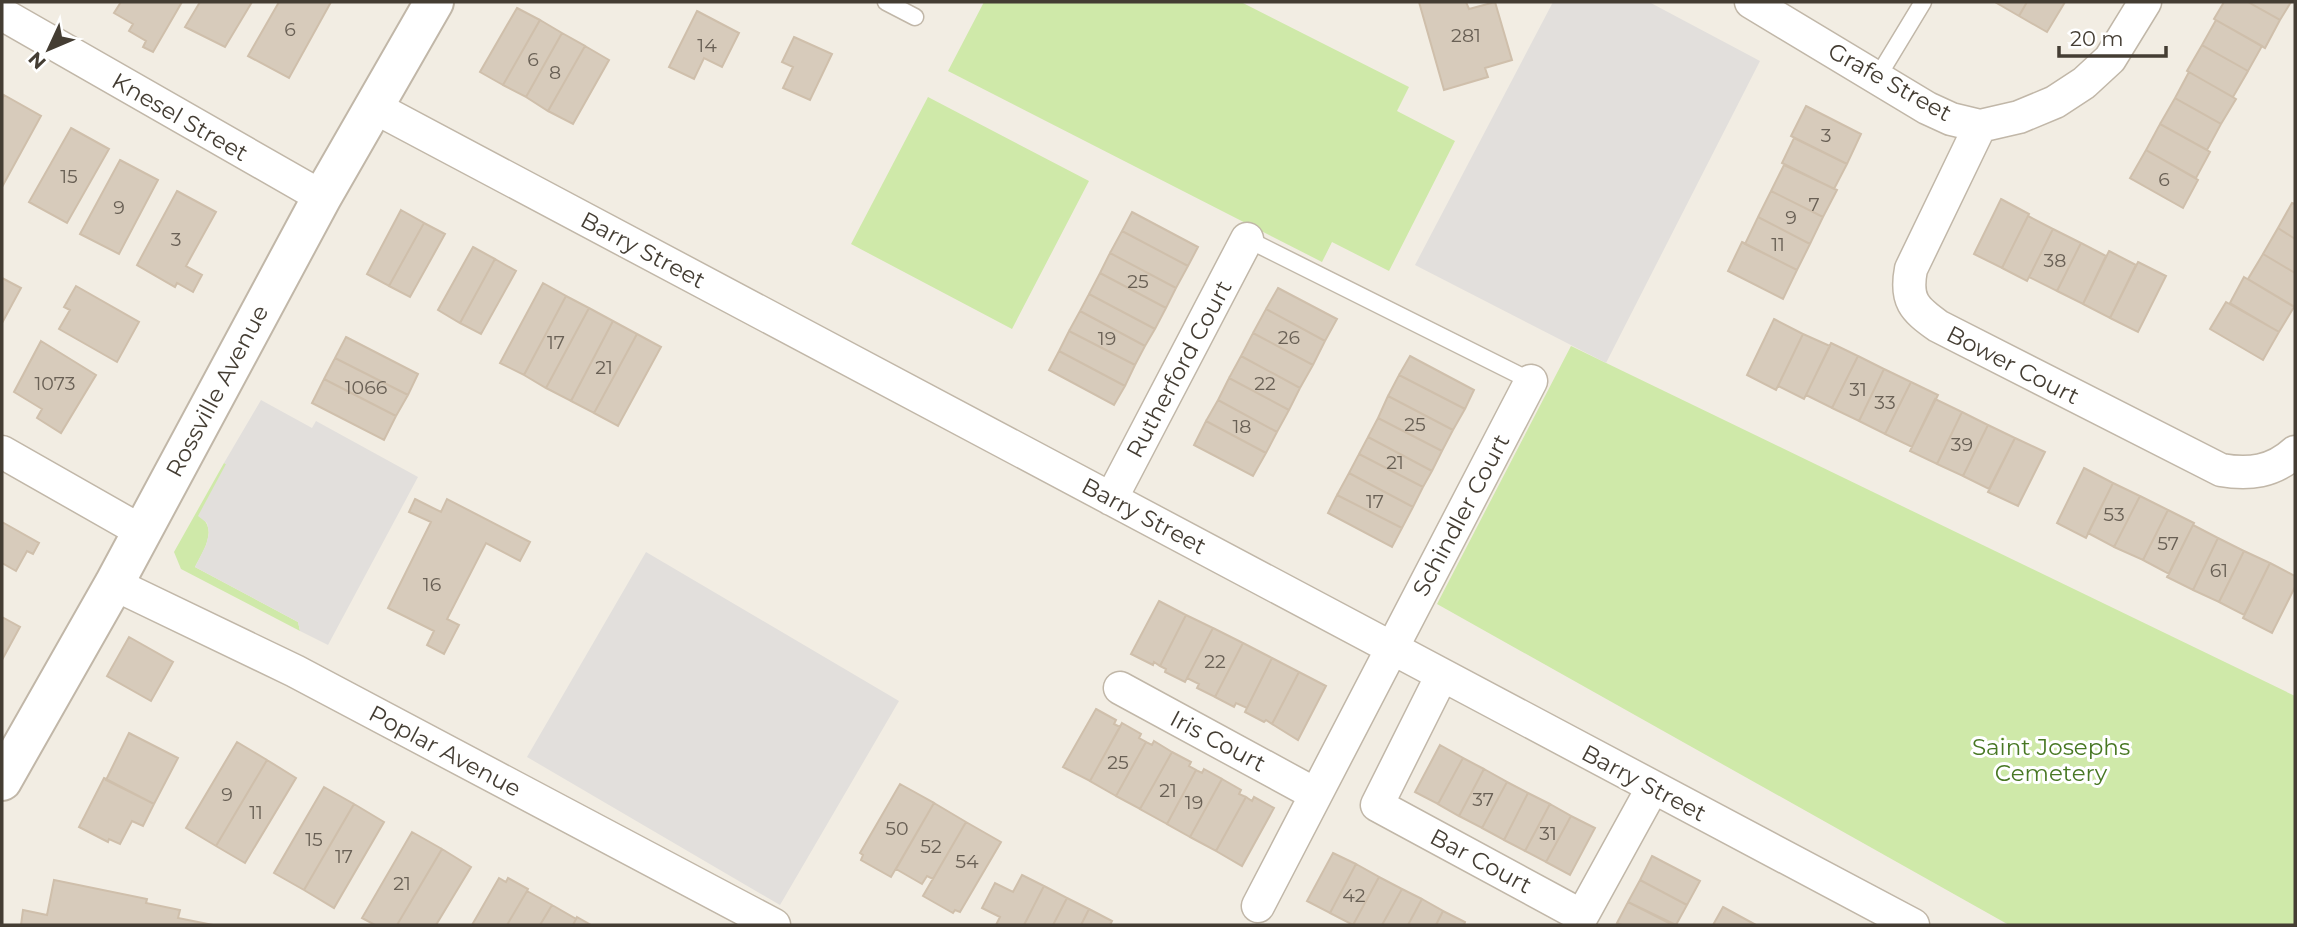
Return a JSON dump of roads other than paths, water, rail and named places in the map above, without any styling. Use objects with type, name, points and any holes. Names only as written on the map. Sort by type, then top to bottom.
[{"type":"street","name":"Rossville Avenue","points":[[2,781],[114,584],[322,197],[434,2]]},
{"type":"street","name":"Grafe Street","points":[[1770,6],[1877,78],[1940,114],[1980,126],[2019,117],[2055,102],[2075,89],[2110,59],[2137,15]]},
{"type":"street","name":"Knesel Street","points":[[2,14],[322,197]]},
{"type":"street","name":"Barry Street","points":[[374,107],[1913,925]]},
{"type":"street","name":"Bower Court","points":[[1980,126],[1911,269],[1908,285],[1912,303],[1918,310],[1938,326],[2221,470],[2243,474],[2262,471],[2286,461],[2295,452]]},
{"type":"street","name":"Rutherford Court","points":[[1111,499],[1247,239]]},
{"type":"street","name":"Schindler Court","points":[[1391,649],[1531,381]]},
{"type":"street","points":[[2,452],[141,531]]},
{"type":"street","name":"Poplar Avenue","points":[[114,584],[295,671],[774,925]]},
{"type":"street","points":[[1258,906],[1391,649]]},
{"type":"street","name":"Bar Court","points":[[1442,676],[1377,805],[1583,916],[1653,787]]},
{"type":"street","name":"Iris Court","points":[[1120,688],[1315,794]]},
{"type":"lane","points":[[886,2],[915,17]]},
{"type":"lane","points":[[1877,78],[1923,2]]},
{"type":"lane","points":[[1247,239],[1531,381]]},
{"type":"park label","name":"Saint Josephs Cemetery","points":[[2051,760]]}]
